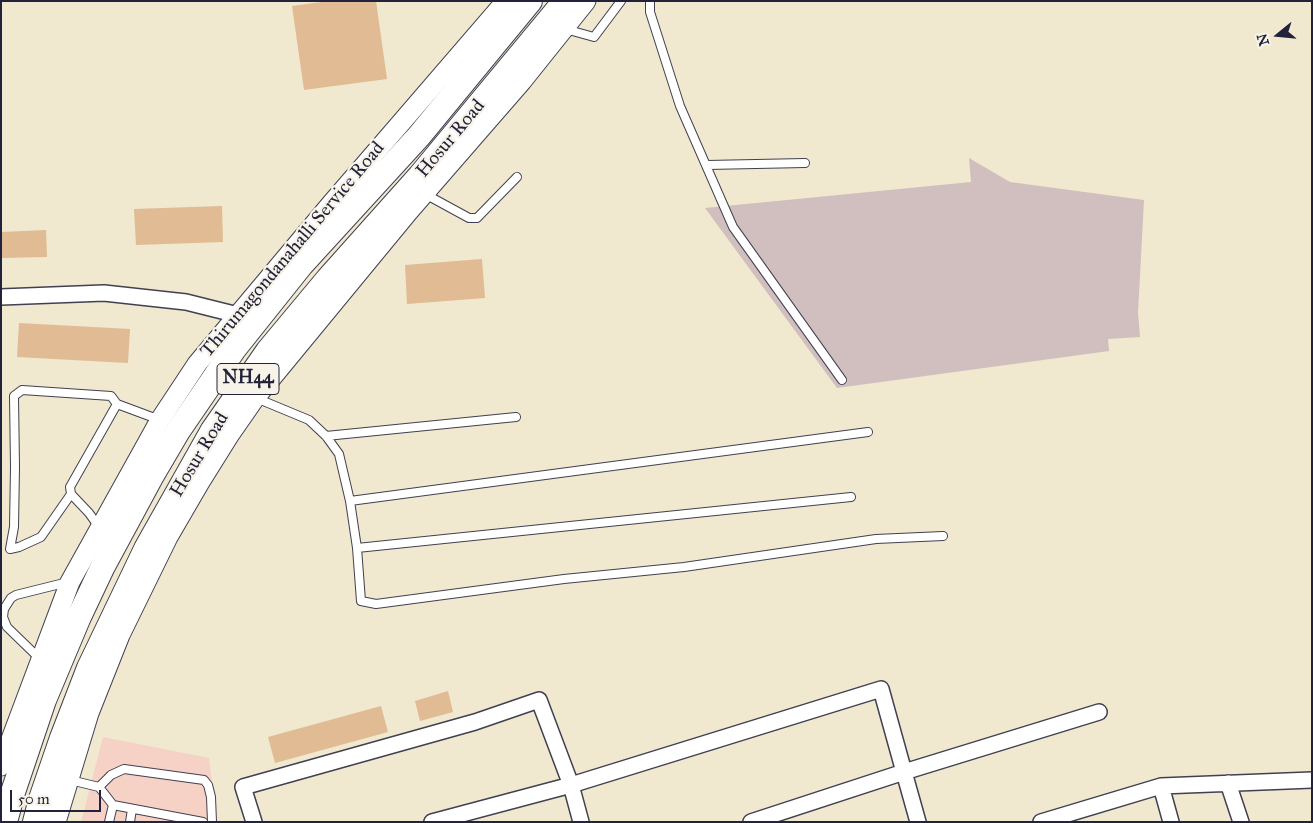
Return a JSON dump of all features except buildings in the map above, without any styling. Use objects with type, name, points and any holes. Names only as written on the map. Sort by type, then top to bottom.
[{"type":"highway","name":"Hosur Road","points":[[5,822],[27,747],[70,636],[107,558],[178,431],[234,349],[301,265],[419,136],[530,1]]},
{"type":"highway","name":"Hosur Road","points":[[35,822],[62,738],[89,668],[146,549],[213,430],[268,351],[328,279],[439,153],[565,1]]},
{"type":"street","name":"Thirumagondanahalli Service Road","points":[[1,766],[5,743],[41,660],[70,582],[160,420],[197,364],[331,204],[506,1]]},
{"type":"street","points":[[56,822],[89,712],[120,635],[168,537],[200,482],[254,398],[424,194],[522,82],[586,1]]},
{"type":"street","points":[[1,297],[104,293],[186,302],[238,315]]},
{"type":"street","points":[[432,822],[571,785],[881,689],[918,822]]},
{"type":"street","points":[[254,822],[243,787],[475,722],[539,700],[571,785],[581,822]]},
{"type":"street","points":[[751,822],[904,772],[1099,712]]},
{"type":"street","points":[[1042,822],[1160,786],[1312,780]]},
{"type":"street","points":[[1228,783],[1240,822]]},
{"type":"street","points":[[1160,786],[1171,822]]},
{"type":"lane","points":[[564,29],[594,38],[621,1]]},
{"type":"lane","points":[[650,1],[650,12],[680,106],[734,227],[842,380]]},
{"type":"lane","points":[[707,165],[805,163]]},
{"type":"lane","points":[[424,194],[468,218],[477,218],[517,177]]},
{"type":"lane","points":[[72,494],[41,537],[19,547],[10,548],[14,527],[14,396],[22,390],[111,396],[117,404],[160,420]]},
{"type":"lane","points":[[254,398],[309,420],[326,436],[339,454],[350,501],[357,548],[361,601],[376,604],[564,579],[684,567],[876,539],[943,536]]},
{"type":"lane","points":[[100,529],[72,494],[70,487],[117,404]]},
{"type":"lane","points":[[326,436],[516,417]]},
{"type":"lane","points":[[350,501],[868,432]]},
{"type":"lane","points":[[357,548],[851,497]]},
{"type":"lane","points":[[41,660],[8,626],[3,617],[4,609],[11,598],[16,595],[70,582]]},
{"type":"lane","points":[[99,787],[110,775],[124,769],[204,780],[208,785],[211,797],[212,822]]},
{"type":"lane","points":[[68,780],[99,787],[113,806],[203,822]]},
{"type":"lane","points":[[109,822],[113,806]]},
{"type":"lane","points":[[130,822],[132,809]]},
{"type":"shaded area","points":[[969,158],[1010,182],[1144,200],[1138,313],[1140,337],[1108,339],[1109,351],[837,388],[705,208],[971,182]]},
{"type":"shaded area","points":[[103,737],[209,758],[217,822],[81,822]]}]
